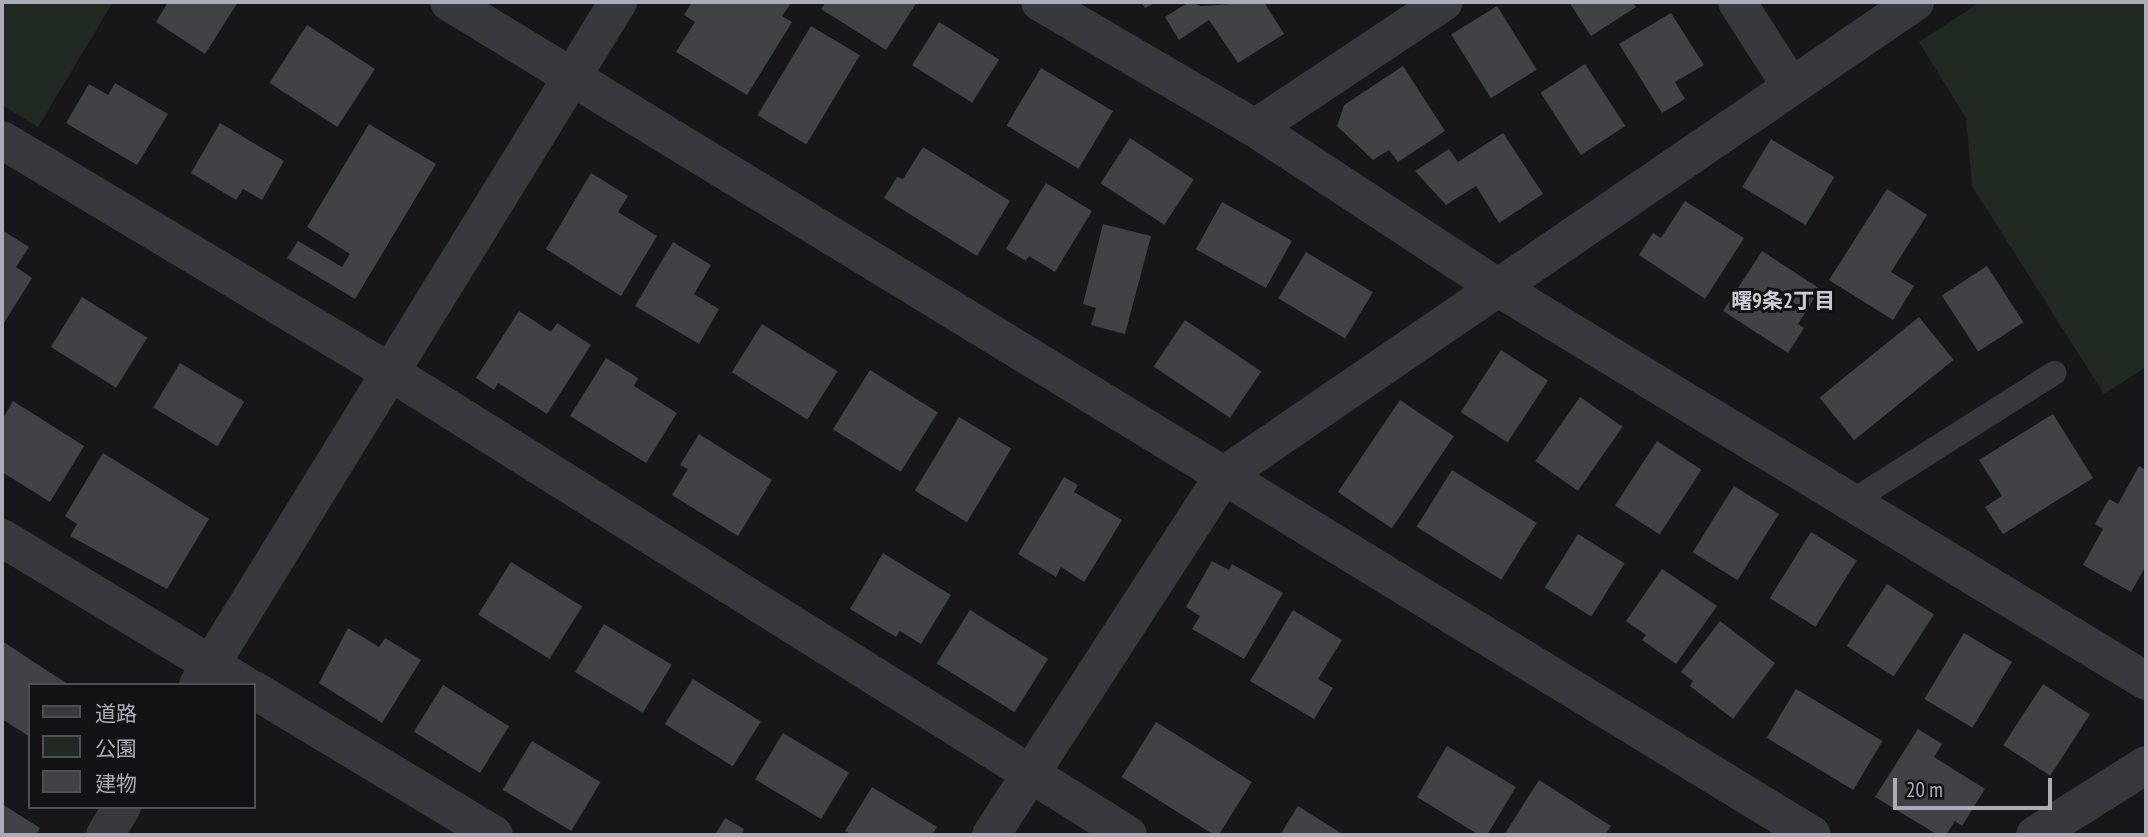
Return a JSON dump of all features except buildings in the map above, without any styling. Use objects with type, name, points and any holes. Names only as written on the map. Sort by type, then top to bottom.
[{"type":"street","points":[[449,2],[1812,835]]},
{"type":"street","points":[[204,674],[618,2]]},
{"type":"street","points":[[1040,2],[1255,128],[1497,287],[2146,681]]},
{"type":"street","points":[[1255,128],[1444,2]]},
{"type":"street","points":[[1737,2],[1791,86]]},
{"type":"street","points":[[991,835],[1223,476],[1914,2]]},
{"type":"street","points":[[2,140],[390,372],[1128,835]]},
{"type":"street","points":[[2,538],[204,674],[238,683]]},
{"type":"street","points":[[256,691],[494,835]]},
{"type":"street","points":[[2035,835],[2146,765]]},
{"type":"street","points":[[105,835],[121,809]]},
{"type":"lane","points":[[1851,502],[2054,373]]},
{"type":"green space","points":[[2,2],[113,2],[38,127],[2,105]]},
{"type":"green space","points":[[1980,2],[2146,2],[2146,367],[2104,394],[1972,186],[1966,118],[1919,42]]},
{"type":"district","name":"曙9条2丁目","points":[[1783,301]]}]
